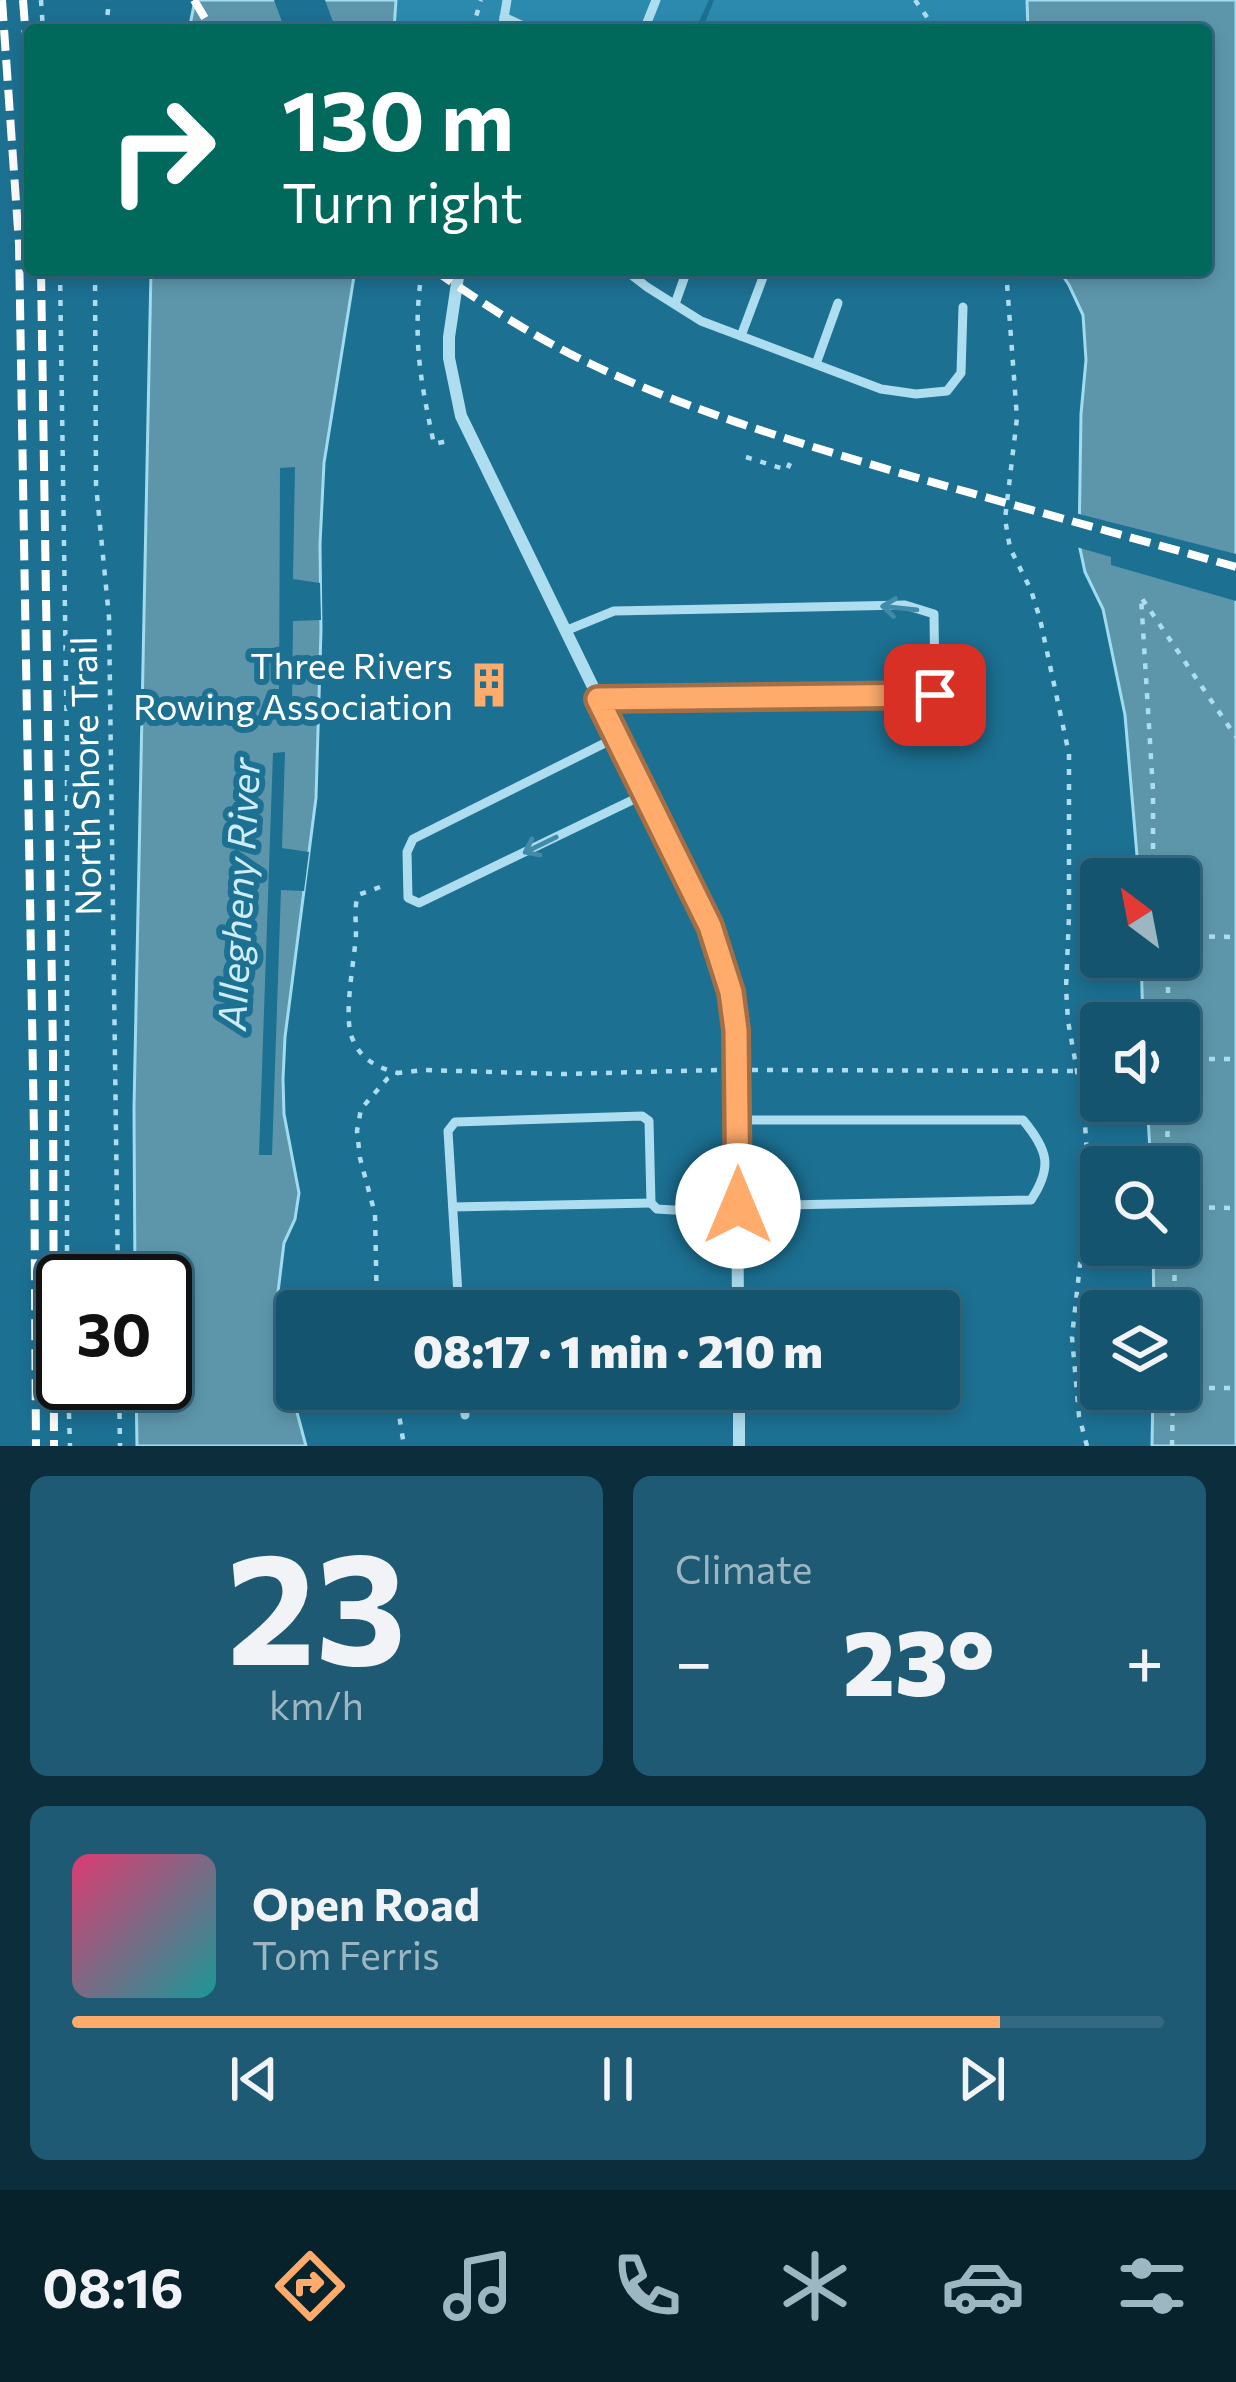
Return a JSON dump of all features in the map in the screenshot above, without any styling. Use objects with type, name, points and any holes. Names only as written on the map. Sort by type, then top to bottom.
[{"type":"street","points":[[458,276],[448,358],[469,436],[710,926],[731,992],[736,1030],[738,1290]]},
{"type":"street","points":[[739,1410],[739,1446]]},
{"type":"lane","points":[[503,24],[507,0]]},
{"type":"lane","points":[[504,17],[519,24]]},
{"type":"lane","points":[[634,276],[701,321],[881,389],[916,394],[947,391],[961,373],[963,307]]},
{"type":"lane","points":[[675,304],[685,276]]},
{"type":"lane","points":[[741,336],[764,276]]},
{"type":"lane","points":[[816,364],[838,303]]},
{"type":"lane","points":[[565,631],[614,611],[905,605],[934,614],[935,695],[598,699]]},
{"type":"lane","points":[[617,737],[412,839],[407,852],[408,898],[419,903],[645,794]]},
{"type":"lane","points":[[458,1290],[448,1131],[454,1122],[642,1116],[649,1121],[651,1203],[657,1209],[1030,1200],[1044,1180],[1046,1161],[1039,1138],[1024,1120],[737,1120]]},
{"type":"lane","points":[[453,1207],[651,1203]]},
{"type":"lane","points":[[465,1410],[465,1415]]},
{"type":"path","points":[[60,276],[67,702],[67,1254]]},
{"type":"path","name":"North Shore Trail","points":[[95,276],[96,485],[109,617],[118,1254]]},
{"type":"path","points":[[421,276],[416,309],[418,370],[434,444],[469,436]]},
{"type":"path","points":[[1006,276],[1017,418],[1005,519],[1010,548],[1040,619],[1069,754],[1066,988],[1087,1146]]},
{"type":"path","points":[[746,457],[787,470],[790,463]]},
{"type":"path","points":[[1153,858],[1141,597],[1236,737]]},
{"type":"path","points":[[380,887],[358,895],[355,905],[351,1038],[369,1063],[398,1073]]},
{"type":"path","points":[[1200,936],[1236,937]]},
{"type":"path","points":[[1200,1059],[1236,1059]]},
{"type":"path","points":[[377,1290],[376,1214],[357,1131],[361,1109],[387,1079]]},
{"type":"path","points":[[1200,1208],[1236,1208]]},
{"type":"path","points":[[1081,1266],[1072,1336],[1079,1416],[1087,1446]]},
{"type":"path","points":[[1200,1388],[1236,1388]]},
{"type":"path","points":[[69,1410],[70,1446]]},
{"type":"path","points":[[119,1410],[120,1446]]},
{"type":"path","points":[[398,1410],[404,1446]]},
{"type":"path","points":[[1172,1446],[1174,1410]]},
{"type":"shaded area","points":[[396,0],[709,0],[698,24],[394,24]]},
{"type":"shaded area","points":[[714,0],[1027,0],[1028,24],[704,24]]},
{"type":"water","points":[[195,0],[396,0],[394,24],[190,24]]},
{"type":"water","points":[[1027,0],[1236,0],[1236,1446],[1152,1446],[1153,1410],[1200,1410],[1200,1290],[1154,1290],[1153,1266],[1200,1266],[1200,1146],[1150,1146],[1148,1122],[1200,1122],[1200,1002],[1142,1002],[1142,978],[1200,978],[1200,858],[1137,858],[1125,715],[1103,609],[1085,572],[1079,544],[1086,360],[1083,315],[1063,276],[1212,276],[1212,24],[1028,24]]},
{"type":"water","name":"Allegheny River","points":[[151,276],[354,276],[324,463],[316,798],[283,1079],[284,1114],[299,1193],[276,1290],[276,1410],[296,1410],[306,1446],[137,1446],[136,1410],[192,1410],[192,1254],[135,1254]]},
{"type":"pier","points":[[274,0],[325,0],[334,24],[283,24]]},
{"type":"pier","points":[[295,467],[293,579],[320,583],[321,620],[293,621],[292,703],[279,703],[280,468]]},
{"type":"pier","points":[[1075,513],[1236,554],[1236,601],[1111,565],[1111,557],[1073,546]]},
{"type":"pier","points":[[285,752],[282,848],[309,852],[304,891],[281,890],[272,1155],[259,1155],[273,753]]},
{"type":"railway","points":[[2,0],[19,244],[36,1446]]},
{"type":"railway","points":[[23,0],[25,24]]},
{"type":"railway","points":[[194,0],[208,24]]},
{"type":"railway","points":[[41,276],[54,1446]]},
{"type":"railway","points":[[443,276],[550,343],[692,406],[866,463],[1236,567]]},
{"type":"place","name":"Three Rivers Rowing Association","points":[[489,685]]},
{"type":"route","points":[[738,1206],[736,1030],[731,992],[710,926],[598,699],[935,695]]}]
